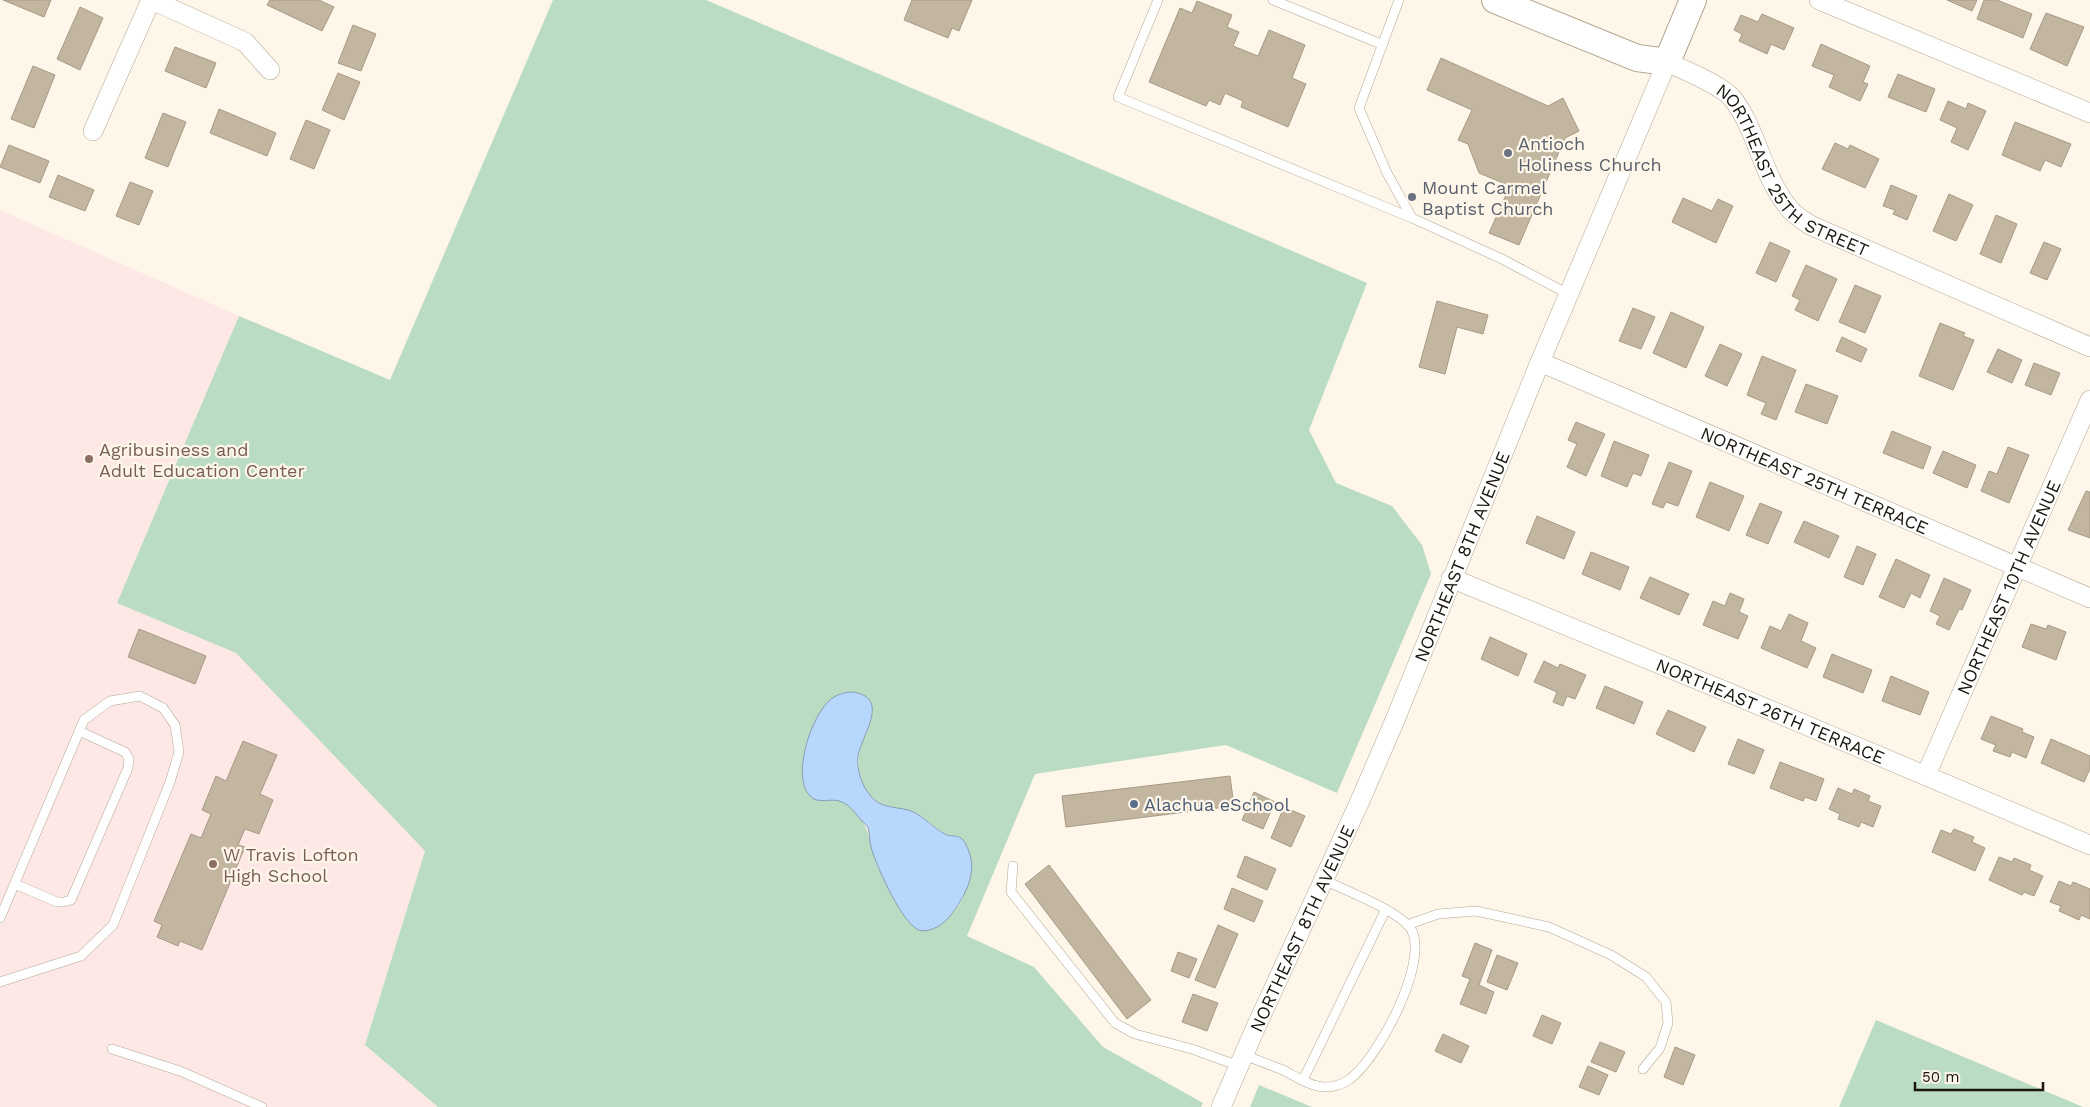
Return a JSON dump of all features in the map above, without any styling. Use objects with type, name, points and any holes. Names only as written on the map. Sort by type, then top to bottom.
[{"type":"street","points":[[94,131],[151,0],[244,42],[270,70]]},
{"type":"street","name":"NORTHEAST 25TH STREET","points":[[1495,0],[1637,58],[1667,62],[1701,77],[1732,98],[1750,128],[1776,190],[1790,210],[1810,225],[2090,347]]},
{"type":"street","name":"NORTHEAST 8TH AVENUE","points":[[1221,1107],[1395,720],[1451,578],[1568,294],[1692,0]]},
{"type":"street","points":[[1819,0],[2090,113]]},
{"type":"street","name":"NORTHEAST 25TH TERRACE","points":[[1540,362],[2090,598]]},
{"type":"street","name":"NORTHEAST 10TH AVENUE","points":[[1926,775],[2090,400]]},
{"type":"street","name":"NORTHEAST 26TH TERRACE","points":[[1451,578],[2090,845]]},
{"type":"lane","points":[[1158,0],[1118,97],[1412,218],[1502,259],[1568,294]]},
{"type":"lane","points":[[1273,0],[1381,44]]},
{"type":"lane","points":[[1399,0],[1381,44],[1359,108],[1387,173],[1412,218]]},
{"type":"lane","points":[[0,918],[84,720],[110,701],[140,696],[163,708],[175,726],[179,752],[170,782],[113,925],[81,956],[0,982]]},
{"type":"lane","points":[[15,884],[57,902],[72,900],[128,768],[129,759],[125,752],[79,731]]},
{"type":"lane","points":[[1013,866],[1011,892],[1114,1023],[1135,1034],[1242,1060],[1324,1087],[1338,1085],[1349,1080],[1373,1054],[1383,1038],[1404,993],[1413,964],[1415,941],[1412,930],[1386,909],[1324,880]]},
{"type":"lane","points":[[1303,1080],[1386,909]]},
{"type":"lane","points":[[1407,925],[1438,914],[1476,911],[1549,927],[1611,955],[1646,977],[1666,1002],[1668,1023],[1660,1048],[1643,1069]]},
{"type":"lane","points":[[112,1050],[195,1077],[262,1107]]},
{"type":"shaded area","name":"W Travis Lofton High School","points":[[0,210],[239,316],[117,603],[236,653],[425,851],[365,1045],[438,1107],[0,1107]]},
{"type":"green space","points":[[553,0],[706,0],[1367,283],[1309,430],[1336,483],[1392,506],[1422,545],[1431,574],[1337,793],[1226,745],[1035,774],[967,936],[1034,967],[1103,1047],[1203,1103],[1201,1107],[438,1107],[365,1045],[425,851],[236,653],[117,603],[239,316],[390,380]],"holes":[[[841,693],[866,732],[860,750],[859,771],[861,781],[871,798],[884,806],[912,811],[942,832],[959,836],[964,876],[964,895],[952,914],[939,925],[932,928],[918,930],[900,909],[878,868],[867,831],[858,814],[843,802],[816,800],[807,790],[803,780],[803,758],[810,733],[821,712],[831,700]]]},
{"type":"green space","points":[[1876,1020],[2083,1107],[1839,1107]]},
{"type":"green space","points":[[1259,1085],[1312,1107],[1250,1107]]},
{"type":"water","points":[[852,692],[864,695],[870,701],[872,709],[871,718],[858,756],[860,777],[867,791],[874,800],[883,805],[911,811],[945,834],[961,838],[965,842],[971,857],[970,880],[960,901],[950,917],[933,929],[923,931],[908,921],[884,881],[870,845],[868,828],[853,810],[838,801],[813,799],[804,786],[802,774],[803,759],[812,728],[826,704],[842,693]]},
{"type":"building","points":[[3,0],[51,0],[44,17]]},
{"type":"building","points":[[270,0],[319,0],[334,7],[322,31],[267,5]]},
{"type":"building","points":[[912,0],[972,0],[959,31],[952,28],[948,38],[904,20]]},
{"type":"building","points":[[1947,0],[1977,0],[1972,11]]},
{"type":"building","points":[[1984,0],[1997,0],[2032,14],[2023,38],[1977,19]]},
{"type":"building","points":[[1197,1],[1232,15],[1227,27],[1239,32],[1233,46],[1258,56],[1269,30],[1305,45],[1292,78],[1306,84],[1288,127],[1241,107],[1243,101],[1225,93],[1220,105],[1209,100],[1206,106],[1149,82],[1180,8],[1192,13]]},
{"type":"building","points":[[80,7],[103,18],[80,70],[57,59]]},
{"type":"building","points":[[2046,13],[2084,27],[2067,66],[2030,49]]},
{"type":"building","points":[[1762,14],[1794,28],[1784,50],[1771,44],[1767,54],[1739,41],[1742,34],[1734,30],[1741,15],[1758,22]]},
{"type":"building","points":[[353,25],[376,34],[361,71],[338,63]]},
{"type":"building","points":[[1821,44],[1870,66],[1863,82],[1868,84],[1860,101],[1829,87],[1834,75],[1812,66]]},
{"type":"building","points":[[175,47],[216,63],[206,88],[165,71]]},
{"type":"building","points":[[1441,58],[1548,106],[1563,98],[1579,131],[1565,138],[1519,245],[1489,233],[1510,186],[1479,173],[1468,144],[1458,140],[1472,110],[1427,90]]},
{"type":"building","points":[[33,66],[55,75],[34,128],[11,119]]},
{"type":"building","points":[[338,73],[360,82],[344,120],[322,110]]},
{"type":"building","points":[[1898,74],[1935,89],[1926,112],[1888,97]]},
{"type":"building","points":[[1948,101],[1966,109],[1968,103],[1986,111],[1968,150],[1951,142],[1957,128],[1940,120]]},
{"type":"building","points":[[219,109],[276,133],[267,156],[210,133]]},
{"type":"building","points":[[163,113],[186,122],[168,167],[145,158]]},
{"type":"building","points":[[306,120],[330,130],[314,169],[290,159]]},
{"type":"building","points":[[2015,122],[2071,144],[2061,167],[2045,160],[2040,171],[2002,155]]},
{"type":"building","points":[[1835,143],[1848,149],[1850,145],[1879,159],[1865,188],[1822,169]]},
{"type":"building","points":[[9,145],[49,161],[40,183],[0,167]]},
{"type":"building","points":[[58,175],[94,190],[85,211],[49,197]]},
{"type":"building","points":[[130,182],[153,191],[139,225],[116,216]]},
{"type":"building","points":[[1891,185],[1917,196],[1907,220],[1893,214],[1895,210],[1883,206]]},
{"type":"building","points":[[1949,194],[1973,205],[1956,241],[1933,231]]},
{"type":"building","points":[[1683,198],[1712,211],[1718,199],[1733,206],[1716,243],[1672,222]]},
{"type":"building","points":[[1996,215],[2017,224],[2001,263],[1980,254]]},
{"type":"building","points":[[1770,242],[1790,251],[1776,282],[1756,273]]},
{"type":"building","points":[[2044,242],[2061,249],[2047,280],[2030,273]]},
{"type":"building","points":[[1806,265],[1837,279],[1818,321],[1795,310],[1800,300],[1792,296]]},
{"type":"building","points":[[1855,285],[1881,296],[1865,333],[1839,322]]},
{"type":"building","points":[[1437,301],[1488,315],[1483,334],[1457,327],[1445,374],[1419,367]]},
{"type":"building","points":[[1633,308],[1655,317],[1641,349],[1619,341]]},
{"type":"building","points":[[1671,312],[1704,327],[1686,368],[1653,353]]},
{"type":"building","points":[[1940,323],[1965,333],[1963,336],[1974,340],[1953,390],[1919,376]]},
{"type":"building","points":[[1842,337],[1867,349],[1861,362],[1836,351]]},
{"type":"building","points":[[1720,344],[1742,354],[1727,386],[1705,376]]},
{"type":"building","points":[[1998,349],[2022,360],[2012,383],[1987,372]]},
{"type":"building","points":[[1762,356],[1796,370],[1776,420],[1761,414],[1766,403],[1747,395]]},
{"type":"building","points":[[2034,363],[2060,373],[2051,395],[2025,385]]},
{"type":"building","points":[[1806,384],[1838,396],[1827,424],[1795,412]]},
{"type":"building","points":[[1576,422],[1605,434],[1586,476],[1567,467],[1577,444],[1568,440]]},
{"type":"building","points":[[1892,431],[1931,447],[1923,469],[1883,453]]},
{"type":"building","points":[[1614,441],[1649,455],[1641,476],[1633,473],[1627,487],[1601,476]]},
{"type":"building","points":[[2008,447],[2029,455],[2009,503],[1981,491],[1989,471],[1997,474]]},
{"type":"building","points":[[1943,451],[1976,465],[1967,488],[1933,473]]},
{"type":"building","points":[[1669,462],[1692,471],[1678,506],[1666,502],[1663,508],[1652,504]]},
{"type":"building","points":[[1710,482],[1744,496],[1729,531],[1696,517]]},
{"type":"building","points":[[2086,491],[2090,492],[2090,538],[2068,530]]},
{"type":"building","points":[[1760,503],[1782,512],[1768,544],[1746,535]]},
{"type":"building","points":[[1537,516],[1575,532],[1564,559],[1526,543]]},
{"type":"building","points":[[1804,521],[1839,536],[1829,558],[1794,542]]},
{"type":"building","points":[[1857,546],[1876,554],[1863,585],[1844,577]]},
{"type":"building","points":[[1591,552],[1629,567],[1620,590],[1582,574]]},
{"type":"building","points":[[1896,559],[1930,575],[1920,598],[1911,593],[1904,608],[1879,597]]},
{"type":"building","points":[[1650,577],[1689,594],[1679,615],[1640,598]]},
{"type":"building","points":[[1944,578],[1971,590],[1962,610],[1959,609],[1949,630],[1936,624],[1940,616],[1930,611]]},
{"type":"building","points":[[1730,593],[1744,599],[1739,612],[1748,616],[1738,639],[1703,625],[1713,601],[1725,606]]},
{"type":"building","points":[[1789,614],[1808,623],[1801,641],[1816,648],[1807,668],[1761,648],[1770,626],[1781,631]]},
{"type":"building","points":[[2031,624],[2046,629],[2048,625],[2066,632],[2056,660],[2022,647]]},
{"type":"building","points":[[139,629],[206,656],[195,684],[128,657]]},
{"type":"building","points":[[1490,637],[1527,654],[1518,676],[1481,659]]},
{"type":"building","points":[[1832,654],[1872,670],[1863,693],[1823,677]]},
{"type":"building","points":[[1544,661],[1558,668],[1560,664],[1586,675],[1575,699],[1567,696],[1563,706],[1553,702],[1557,692],[1534,682]]},
{"type":"building","points":[[1891,676],[1929,692],[1920,715],[1882,701]]},
{"type":"building","points":[[1605,686],[1643,702],[1634,724],[1596,708]]},
{"type":"building","points":[[1668,710],[1706,727],[1694,752],[1656,734]]},
{"type":"building","points":[[1991,716],[2023,729],[2022,732],[2034,737],[2026,758],[2012,752],[2010,757],[1993,751],[1996,745],[1981,739]]},
{"type":"building","points":[[1738,739],[1764,750],[1754,774],[1728,764]]},
{"type":"building","points":[[2051,739],[2090,756],[2090,769],[2084,782],[2041,763]]},
{"type":"building","points":[[243,741],[277,755],[260,794],[273,800],[259,834],[245,829],[238,845],[245,847],[202,950],[180,941],[178,946],[157,937],[162,925],[154,921],[191,834],[201,838],[211,814],[202,810],[216,776],[226,781]]},
{"type":"building","points":[[1780,762],[1824,779],[1816,801],[1805,797],[1803,801],[1770,788]]},
{"type":"building","points":[[1230,776],[1234,806],[1066,827],[1062,796]]},
{"type":"building","points":[[1838,788],[1852,794],[1854,789],[1870,796],[1868,801],[1881,806],[1873,827],[1861,822],[1859,827],[1838,819],[1840,814],[1829,809]]},
{"type":"building","points":[[1254,792],[1275,802],[1263,829],[1242,820]]},
{"type":"building","points":[[1284,807],[1305,816],[1291,847],[1271,838]]},
{"type":"building","points":[[1954,829],[1974,837],[1972,842],[1985,848],[1975,871],[1932,852],[1941,830],[1951,834]]},
{"type":"building","points":[[1245,856],[1276,869],[1267,890],[1237,877]]},
{"type":"building","points":[[1999,857],[2012,862],[2014,858],[2031,865],[2029,870],[2043,876],[2034,896],[2024,892],[2022,895],[1989,880]]},
{"type":"building","points":[[1049,865],[1151,1000],[1127,1019],[1025,884]]},
{"type":"building","points":[[2059,881],[2071,886],[2073,882],[2090,889],[2090,919],[2081,915],[2079,920],[2059,911],[2061,906],[2050,902]]},
{"type":"building","points":[[1232,888],[1263,901],[1254,922],[1224,909]]},
{"type":"building","points":[[1218,925],[1238,934],[1215,988],[1195,980]]},
{"type":"building","points":[[1475,943],[1492,950],[1479,985],[1494,992],[1486,1014],[1460,1004],[1470,979],[1462,976]]},
{"type":"building","points":[[1178,952],[1197,959],[1189,978],[1171,971]]},
{"type":"building","points":[[1497,955],[1518,963],[1507,990],[1487,982]]},
{"type":"building","points":[[1193,994],[1218,1003],[1207,1031],[1182,1022]]},
{"type":"building","points":[[1542,1015],[1561,1023],[1552,1044],[1533,1036]]},
{"type":"building","points":[[1443,1034],[1469,1046],[1461,1063],[1435,1051]]},
{"type":"building","points":[[1600,1042],[1625,1052],[1616,1072],[1591,1062]]},
{"type":"building","points":[[1675,1047],[1695,1055],[1683,1085],[1664,1077]]},
{"type":"building","points":[[1588,1066],[1608,1075],[1599,1095],[1579,1087]]},
{"type":"place","name":"Antioch Holiness Church","points":[[1508,153]]},
{"type":"place","name":"Mount Carmel Baptist Church","points":[[1412,197]]},
{"type":"place","name":"Agribusiness and Adult Education Center","points":[[89,459]]},
{"type":"place","name":"Alachua eSchool","points":[[1134,804]]},
{"type":"place","name":"W Travis Lofton High School","points":[[213,864]]}]
